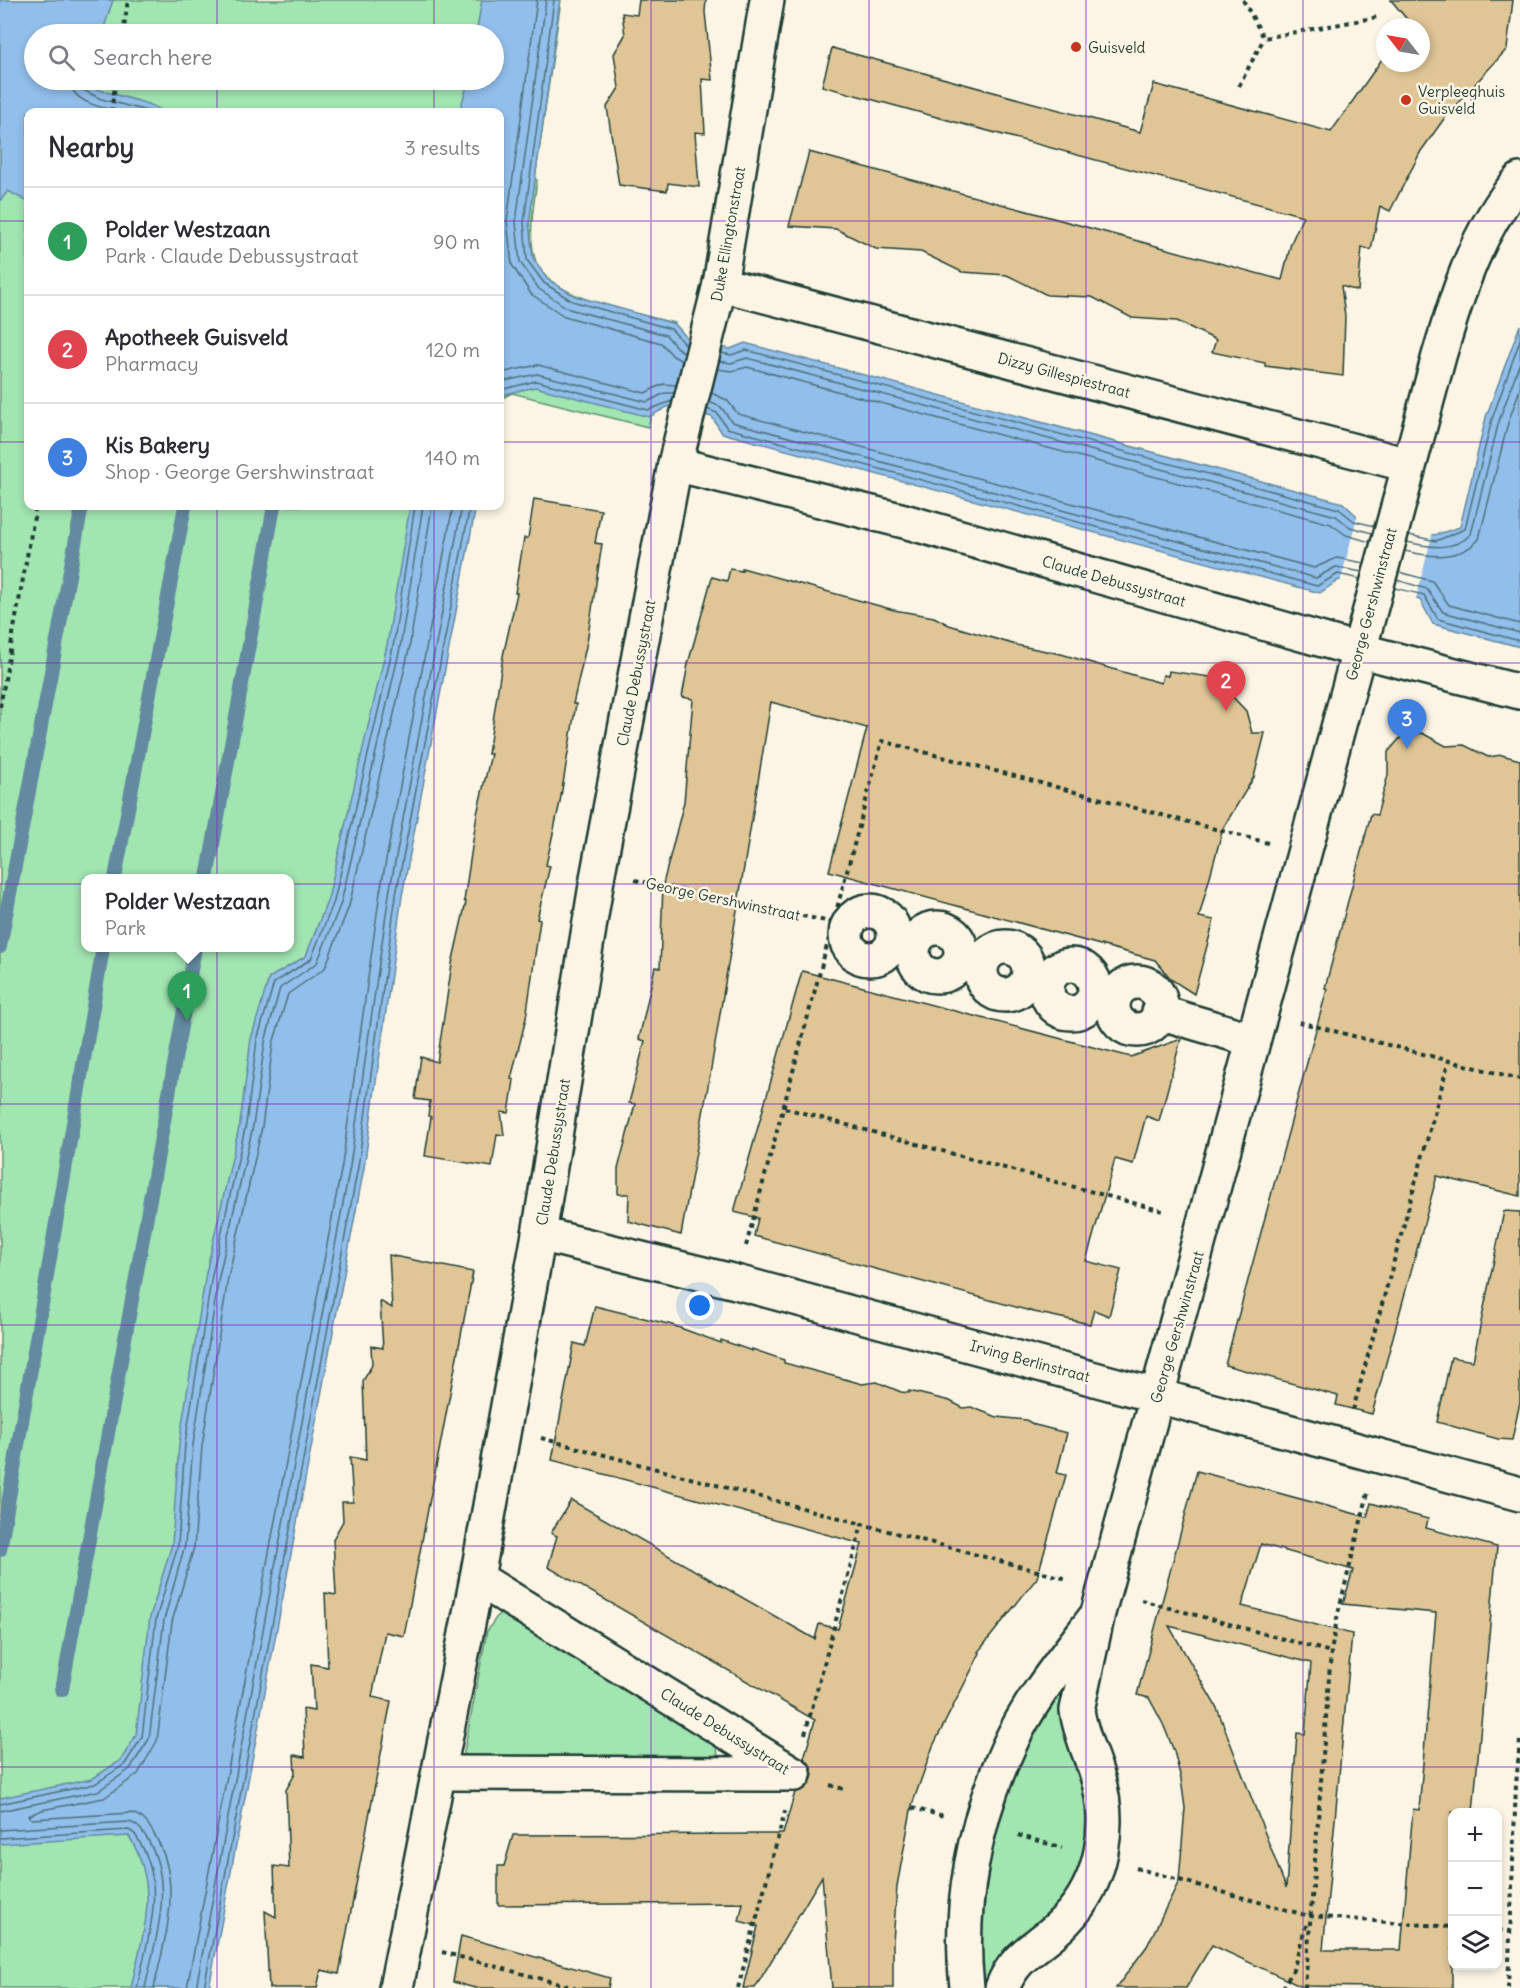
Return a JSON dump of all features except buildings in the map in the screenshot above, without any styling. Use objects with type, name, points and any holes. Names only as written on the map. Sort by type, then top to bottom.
[{"type":"street","name":"Duke Ellingtonstraat","points":[[675,465],[720,284],[767,0]]},
{"type":"street","name":"George Gershwinstraat","points":[[1002,1988],[1008,1973],[1022,1954],[1067,1919],[1092,1882],[1100,1858],[1104,1830],[1102,1798],[1097,1774],[1079,1725],[1077,1710],[1102,1602],[1206,1223],[1408,465],[1456,298],[1479,244],[1520,180]]},
{"type":"street","name":"Dizzy Gillespiestraat","points":[[720,284],[1408,465]]},
{"type":"street","name":"Claude Debussystraat","points":[[396,1988],[407,1942],[477,1578],[539,1234],[598,873],[675,465],[904,521],[1358,651],[1520,692]]},
{"type":"street","points":[[841,924],[850,922],[863,912],[879,913],[890,921],[894,937],[903,945],[917,940],[923,934],[938,929],[946,930],[957,939],[971,962],[998,948],[1014,949],[1025,957],[1038,980],[1064,967],[1080,968],[1091,976],[1103,999],[1129,983],[1146,984],[1153,988],[1160,1000],[1159,1012],[1257,1026]]},
{"type":"street","name":"Irving Berlinstraat","points":[[539,1234],[736,1282],[1520,1494]]},
{"type":"street","name":"Claude Debussystraat","points":[[477,1578],[795,1774]]},
{"type":"street","name":"George Gershwinstraat","points":[[967,1988],[963,1956],[971,1868],[981,1825],[1008,1747],[1049,1679],[1102,1602]]},
{"type":"street","name":"Claude Debussystraat","points":[[440,1773],[795,1774]]},
{"type":"path","points":[[124,24],[128,0]]},
{"type":"path","points":[[1243,0],[1264,38]]},
{"type":"path","points":[[1264,38],[1378,17]]},
{"type":"path","points":[[1239,86],[1264,38]]},
{"type":"path","points":[[112,108],[114,90]]},
{"type":"path","points":[[0,707],[35,510]]},
{"type":"path","points":[[736,1282],[785,1108],[841,924],[882,741],[1304,852]]},
{"type":"path","name":"George Gershwinstraat","points":[[598,873],[841,924]]},
{"type":"path","points":[[1257,1026],[1449,1060],[1520,1079]]},
{"type":"path","points":[[1344,1446],[1449,1060]]},
{"type":"path","points":[[785,1108],[1206,1223]]},
{"type":"path","points":[[504,1428],[862,1524],[1102,1602],[1331,1652]]},
{"type":"path","points":[[1305,1988],[1331,1652],[1338,1613],[1377,1455]]},
{"type":"path","points":[[738,1988],[862,1524]]},
{"type":"path","points":[[1508,1988],[1520,1740]]},
{"type":"path","points":[[981,1825],[1309,1916],[1448,1927]]},
{"type":"path","points":[[1283,1988],[1293,1970],[1309,1916]]},
{"type":"path","points":[[1502,1930],[1510,1931]]},
{"type":"path","points":[[407,1942],[575,1988]]},
{"type":"green space","points":[[0,0],[561,0],[535,179],[537,180],[533,210],[533,252],[544,275],[558,286],[576,295],[619,310],[675,323],[648,427],[512,393],[504,397],[504,108],[24,108],[24,510],[459,510],[182,1988],[0,1988]]},
{"type":"green space","points":[[500,1612],[712,1737],[718,1753],[703,1765],[467,1767],[464,1752],[487,1631]]},
{"type":"green space","points":[[1060,1689],[1065,1691],[1064,1726],[1081,1784],[1088,1819],[1086,1853],[1074,1885],[1063,1900],[1006,1948],[984,1986],[980,1984],[980,1925],[987,1863],[994,1833],[1002,1803],[1024,1748]]},
{"type":"water","points":[[0,0],[113,0],[105,24],[24,24],[24,90],[100,90],[157,108],[24,108],[24,200],[8,191],[0,201]]},
{"type":"water","points":[[482,0],[560,0],[529,223],[533,258],[547,279],[575,296],[675,324],[687,338],[730,349],[745,343],[1343,503],[1357,516],[1435,535],[1460,527],[1486,417],[1520,325],[1520,647],[1433,624],[1420,600],[1339,580],[1320,593],[722,433],[712,417],[669,406],[649,417],[535,387],[504,394],[504,108],[460,108],[466,90],[504,90],[504,24],[478,24]]},
{"type":"water","points":[[409,510],[475,510],[402,896],[364,1168],[209,1988],[131,1988],[144,1929],[147,1892],[139,1855],[129,1836],[0,1844],[0,1798],[92,1779],[121,1760],[136,1735],[150,1617],[172,1544],[179,1444],[206,1273],[240,1123],[251,1039],[269,978],[306,956],[328,899],[387,645]]},
{"type":"pier","points":[[1358,513],[1433,531],[1416,599],[1418,603],[1340,583]]},
{"type":"waterway","points":[[0,947],[81,510]]},
{"type":"waterway","points":[[116,874],[184,510]]},
{"type":"waterway","points":[[208,874],[273,510]]},
{"type":"waterway","points":[[0,1550],[102,952]]},
{"type":"waterway","points":[[62,1690],[194,952]]},
{"type":"place","name":"Guisveld","points":[[1076,47]]},
{"type":"place","name":"Verpleeghuis Guisveld","points":[[1406,100]]},
{"type":"place","name":"Apotheek Guisveld","points":[[1226,711]]},
{"type":"place","name":"Kis Bakery","points":[[1407,749]]},
{"type":"place","name":"Polder Westzaan","points":[[187,1021]]}]
